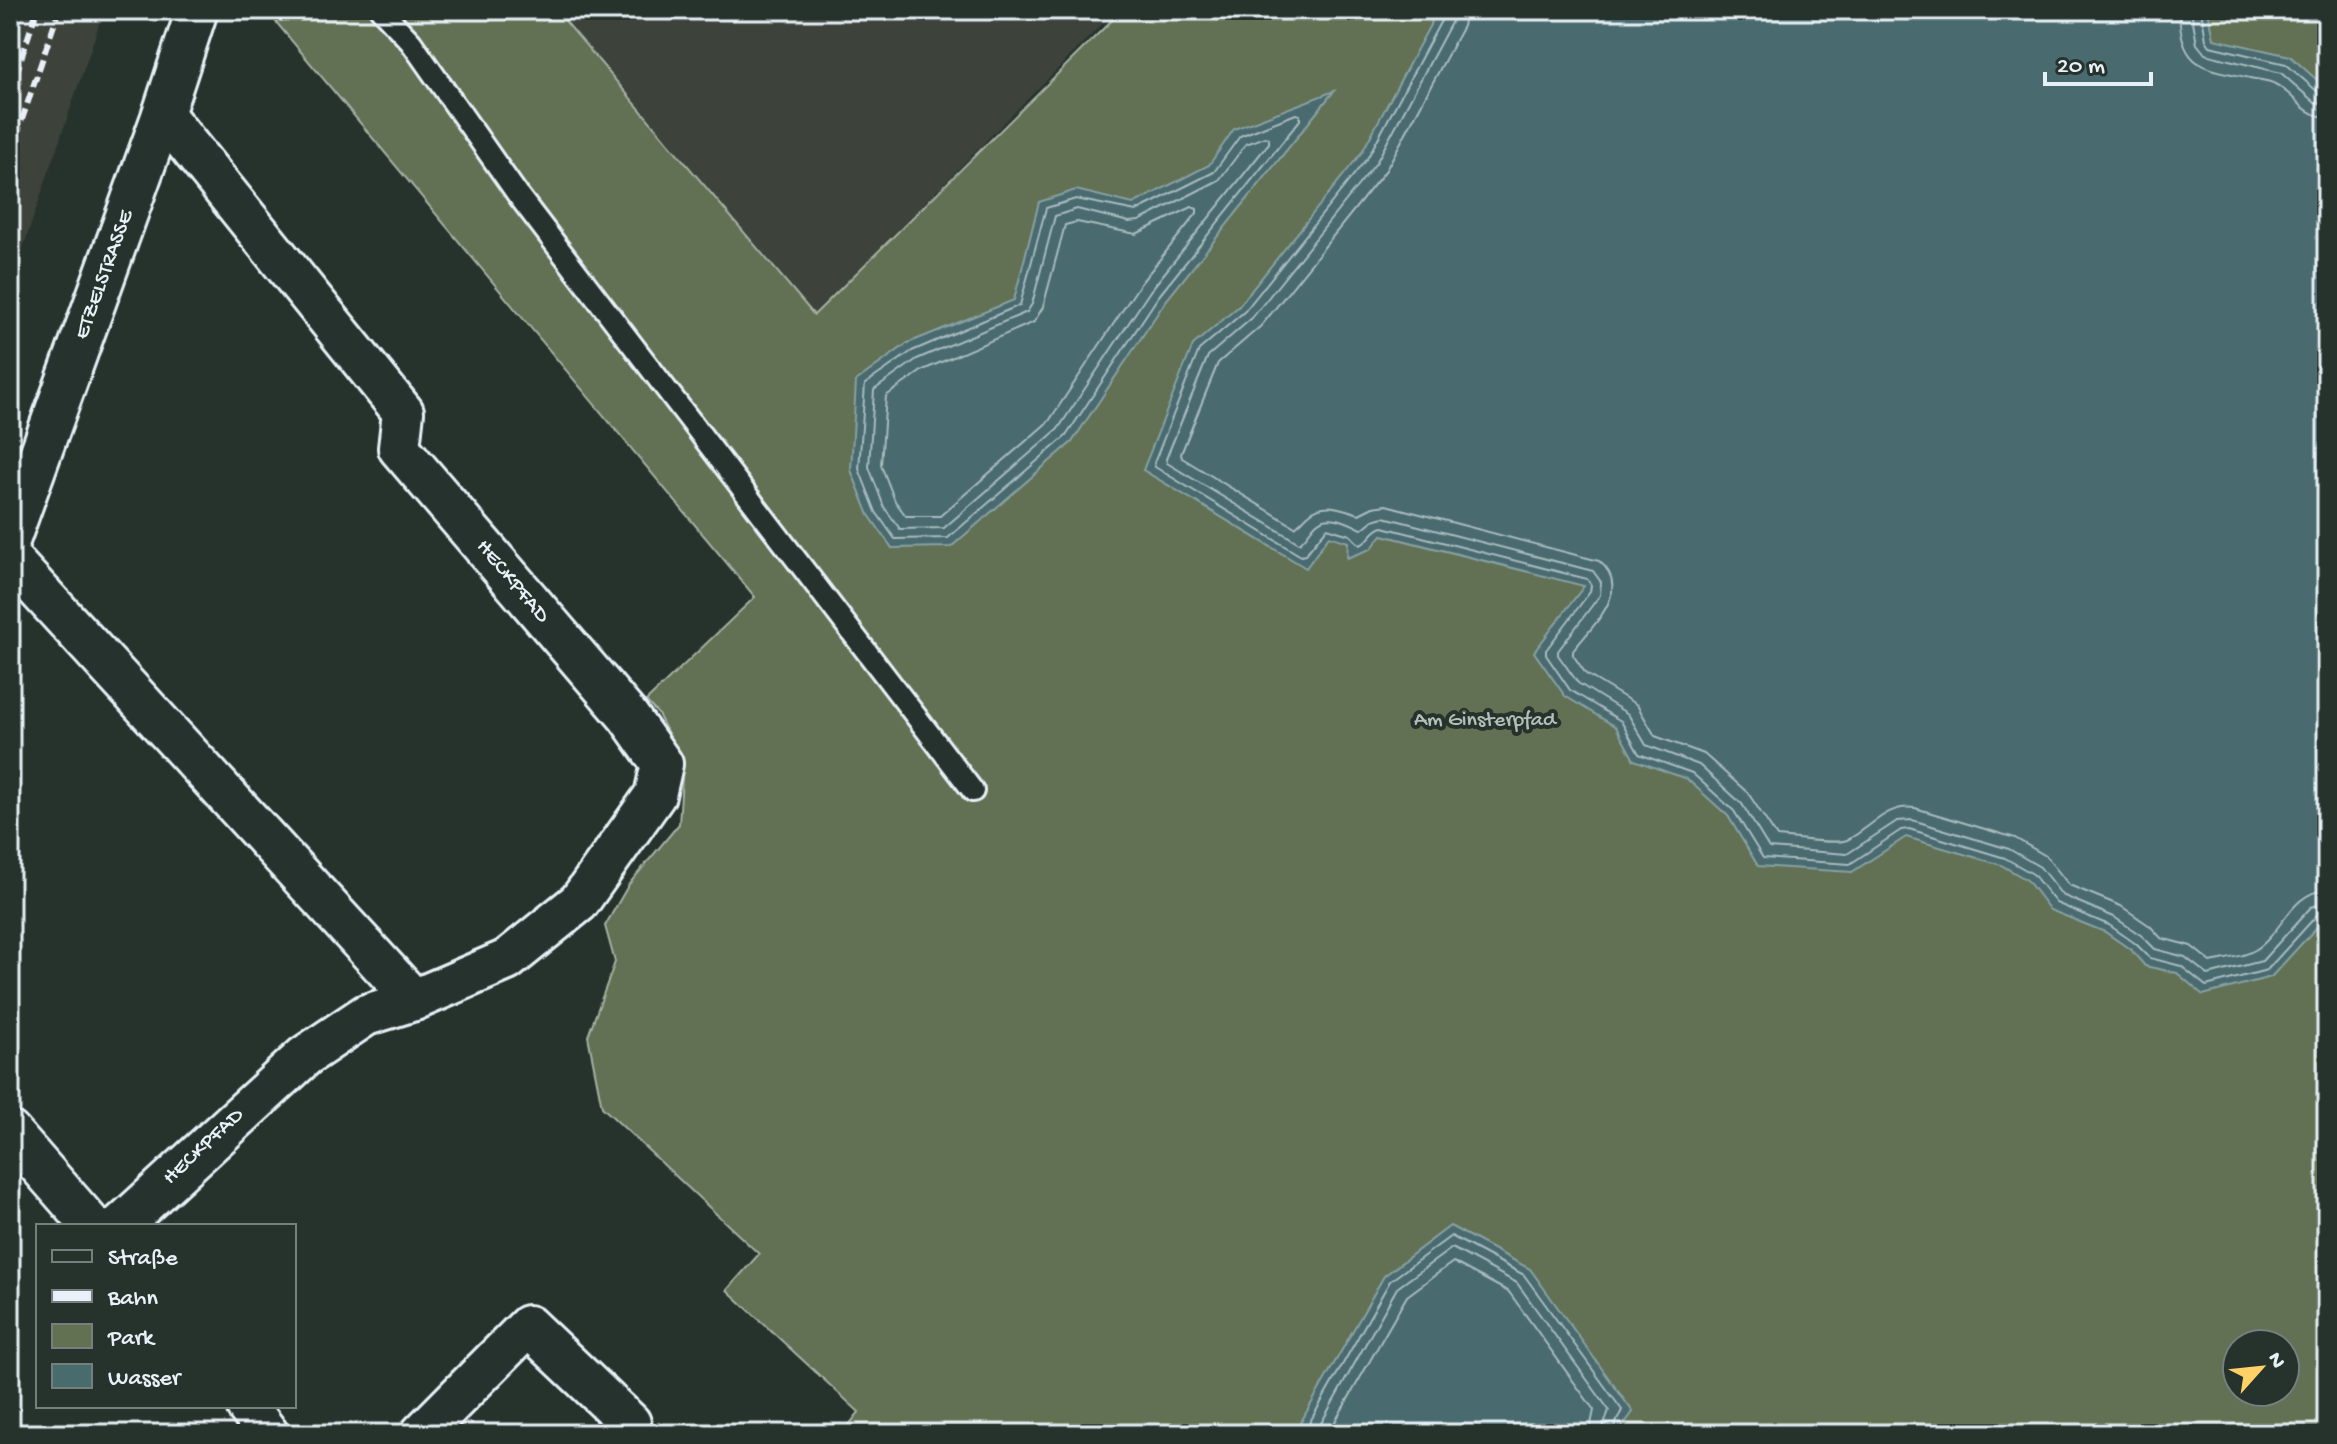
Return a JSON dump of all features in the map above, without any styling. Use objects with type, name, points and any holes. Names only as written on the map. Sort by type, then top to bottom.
[{"type":"street","name":"ETZELSTRASSE","points":[[10,538],[163,114],[197,10]]},
{"type":"street","name":"HECKPFAD","points":[[122,1224],[305,1056],[366,1015],[414,1000],[507,960],[579,902],[655,795],[662,764],[628,716],[399,448],[403,412],[163,114]]},
{"type":"street","points":[[10,559],[414,1000]]},
{"type":"street","points":[[10,1132],[90,1224]]},
{"type":"street","points":[[421,1434],[528,1326],[630,1423],[620,1434]]},
{"type":"street","points":[[248,1408],[268,1434]]},
{"type":"lane","points":[[381,10],[411,42],[518,195],[973,791]]},
{"type":"shaded area","points":[[10,10],[104,10],[10,286]]},
{"type":"shaded area","points":[[556,10],[1105,10],[1109,17],[814,315]]},
{"type":"green space","name":"Am Ginsterpfad","points":[[266,10],[556,10],[814,315],[1113,19],[1107,10],[2327,10],[2327,1434],[842,1434],[859,1412],[727,1290],[759,1254],[602,1107],[588,1036],[615,962],[605,926],[629,884],[679,824],[683,763],[658,714],[646,701],[755,597]]},
{"type":"water","points":[[1438,10],[2208,10],[2214,39],[2290,56],[2325,87],[2327,916],[2271,977],[2203,995],[2177,973],[2145,966],[2131,950],[2105,932],[2050,910],[2027,880],[2001,865],[1906,837],[1852,872],[1758,866],[1728,816],[1687,779],[1634,760],[1616,727],[1565,696],[1534,652],[1584,586],[1382,535],[1371,549],[1347,558],[1348,542],[1329,536],[1306,568],[1143,470],[1193,345],[1239,306],[1362,152]]},
{"type":"water","points":[[1334,91],[1165,302],[1072,442],[951,547],[892,548],[869,515],[851,470],[856,381],[908,343],[1014,300],[1039,202],[1076,190],[1133,204],[1209,165],[1234,129]]},
{"type":"water","points":[[1450,1226],[1530,1269],[1633,1412],[1617,1434],[1294,1434],[1384,1276]]},
{"type":"railway","points":[[10,21],[14,10]]},
{"type":"railway","points":[[10,92],[37,10]]},
{"type":"railway","points":[[10,155],[59,10]]}]
